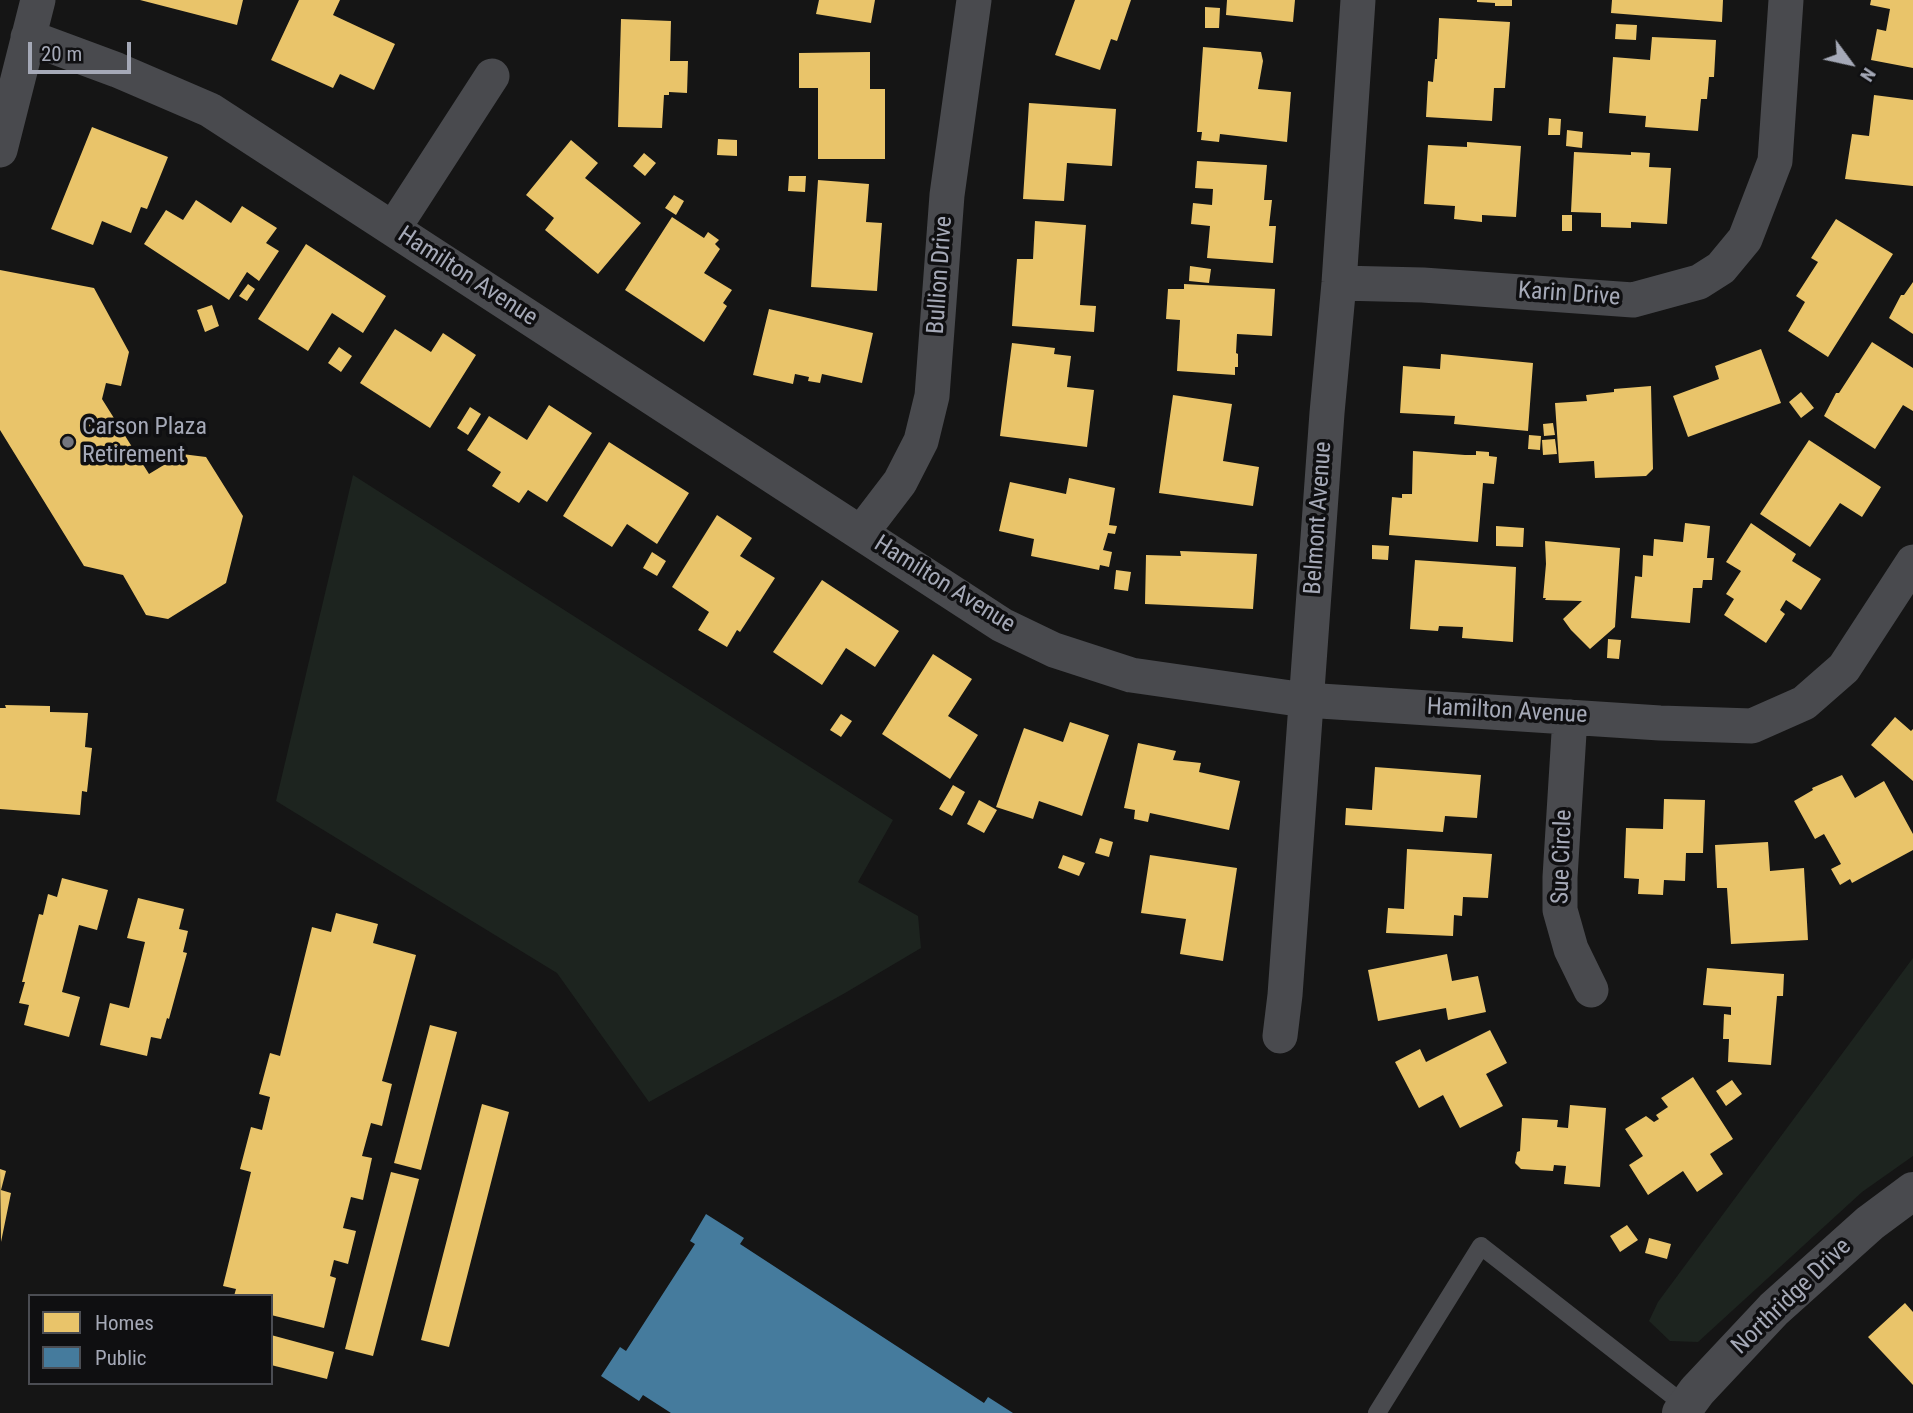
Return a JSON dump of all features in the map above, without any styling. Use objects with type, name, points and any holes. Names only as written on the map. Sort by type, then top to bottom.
[{"type":"street","points":[[0,150],[38,0]]},
{"type":"street","name":"Bullion Drive","points":[[861,533],[900,482],[920,441],[932,396],[947,195],[974,0]]},
{"type":"street","name":"Belmont Avenue","points":[[1280,1036],[1339,283],[1358,0]]},
{"type":"street","name":"Karin Drive","points":[[1339,283],[1423,285],[1633,300],[1699,282],[1721,268],[1745,239],[1775,161],[1786,0]]},
{"type":"street","name":"Hamilton Avenue","points":[[29,37],[117,70],[210,110],[1002,625],[1054,650],[1130,676],[1305,700],[1752,726],[1804,703],[1844,668],[1913,562]]},
{"type":"street","points":[[393,229],[492,76]]},
{"type":"street","name":"Sue Circle","points":[[1570,717],[1560,910],[1570,949],[1591,990]]},
{"type":"street","name":"Northridge Drive","points":[[1683,1410],[1697,1391],[1774,1309],[1870,1223],[1913,1191]]},
{"type":"lane","points":[[1377,1413],[1481,1246],[1683,1410]]},
{"type":"shaded area","points":[[353,475],[893,820],[858,882],[918,916],[921,948],[649,1102],[557,973],[276,801]]},
{"type":"shaded area","points":[[1913,958],[1913,1156],[1862,1192],[1698,1342],[1670,1341],[1649,1321],[1658,1302]]},
{"type":"building: Homes","points":[[140,0],[243,0],[237,25]]},
{"type":"building: Homes","points":[[299,0],[340,0],[333,15],[395,44],[374,90],[340,74],[333,88],[271,60]]},
{"type":"building: Homes","points":[[819,0],[875,0],[871,23],[816,14]]},
{"type":"building: Homes","points":[[1075,0],[1131,0],[1117,41],[1111,39],[1100,70],[1055,55]]},
{"type":"building: Homes","points":[[1227,0],[1295,0],[1293,22],[1226,15]]},
{"type":"building: Homes","points":[[1477,0],[1512,0],[1512,6],[1495,6],[1495,3]]},
{"type":"building: Homes","points":[[1612,0],[1723,0],[1722,22],[1611,13]]},
{"type":"building: Homes","points":[[1871,0],[1913,0],[1913,68],[1871,60],[1877,29],[1886,31],[1890,9],[1870,5]]},
{"type":"building: Homes","points":[[1205,7],[1220,8],[1219,28],[1205,28]]},
{"type":"building: Homes","points":[[1439,18],[1510,22],[1505,88],[1494,88],[1492,121],[1426,117],[1428,81],[1433,82],[1437,59]]},
{"type":"building: Homes","points":[[621,19],[671,21],[670,61],[688,61],[687,93],[669,92],[669,95],[664,95],[662,128],[618,127]]},
{"type":"building: Homes","points":[[1616,24],[1637,25],[1636,40],[1615,39]]},
{"type":"building: Homes","points":[[1652,37],[1716,40],[1714,77],[1709,77],[1707,99],[1701,99],[1698,131],[1645,127],[1646,116],[1609,113],[1613,57],[1650,60]]},
{"type":"building: Homes","points":[[1203,47],[1261,52],[1263,61],[1258,89],[1291,92],[1287,142],[1220,134],[1219,142],[1201,140],[1202,132],[1197,132]]},
{"type":"building: Homes","points":[[870,52],[870,89],[885,89],[885,159],[818,159],[818,88],[799,88],[799,53]]},
{"type":"building: Homes","points":[[1874,95],[1913,100],[1913,186],[1845,179],[1852,134],[1869,136]]},
{"type":"building: Homes","points":[[1029,103],[1116,109],[1112,166],[1067,163],[1064,201],[1023,199]]},
{"type":"building: Homes","points":[[1549,118],[1561,119],[1560,135],[1548,135]]},
{"type":"building: Homes","points":[[92,127],[168,157],[147,209],[141,207],[131,233],[102,221],[93,245],[51,229]]},
{"type":"building: Homes","points":[[1567,130],[1583,132],[1582,148],[1566,146]]},
{"type":"building: Homes","points":[[718,139],[737,140],[737,156],[717,155]]},
{"type":"building: Homes","points":[[571,140],[598,163],[585,178],[641,223],[598,274],[545,230],[554,218],[526,195]]},
{"type":"building: Homes","points":[[1467,142],[1521,146],[1516,217],[1482,215],[1482,222],[1454,219],[1455,206],[1424,204],[1428,145],[1467,147]]},
{"type":"building: Homes","points":[[1574,152],[1631,155],[1631,152],[1650,153],[1649,167],[1671,168],[1667,224],[1631,222],[1631,228],[1601,227],[1601,213],[1571,212]]},
{"type":"building: Homes","points":[[644,153],[656,163],[645,176],[633,166]]},
{"type":"building: Homes","points":[[1197,161],[1267,165],[1264,200],[1272,200],[1269,226],[1276,226],[1273,263],[1207,258],[1210,226],[1191,224],[1193,203],[1212,205],[1213,189],[1195,188]]},
{"type":"building: Homes","points":[[789,176],[806,176],[805,192],[788,191]]},
{"type":"building: Homes","points":[[818,180],[869,184],[866,222],[882,223],[877,291],[811,287]]},
{"type":"building: Homes","points":[[674,195],[684,201],[676,215],[665,208]]},
{"type":"building: Homes","points":[[196,200],[231,223],[242,206],[277,228],[266,243],[279,251],[259,281],[247,272],[229,300],[144,244],[166,210],[183,220]]},
{"type":"building: Homes","points":[[1562,215],[1572,215],[1572,231],[1562,231]]},
{"type":"building: Homes","points":[[672,217],[704,238],[708,232],[719,240],[715,244],[720,249],[704,273],[732,290],[723,303],[727,306],[704,342],[625,290]]},
{"type":"building: Homes","points":[[1836,219],[1893,254],[1828,357],[1788,331],[1805,302],[1796,296],[1818,262],[1811,258]]},
{"type":"building: Homes","points":[[1035,221],[1086,225],[1080,305],[1096,306],[1094,332],[1012,326],[1017,259],[1033,259]]},
{"type":"building: Homes","points":[[306,244],[386,296],[363,333],[332,313],[308,351],[258,319]]},
{"type":"building: Homes","points":[[1190,266],[1211,269],[1209,283],[1189,281]]},
{"type":"building: Homes","name":"Carson Plaza Retirement","points":[[0,270],[94,288],[129,352],[121,386],[106,383],[102,399],[149,474],[182,454],[206,457],[243,516],[226,583],[168,619],[146,615],[123,575],[84,566],[0,430]]},
{"type":"building: Homes","points":[[1913,282],[1913,334],[1889,318],[1901,295],[1904,295]]},
{"type":"building: Homes","points":[[248,284],[255,289],[247,301],[239,296]]},
{"type":"building: Homes","points":[[1184,284],[1275,289],[1272,336],[1237,334],[1238,367],[1235,367],[1235,375],[1177,371],[1180,320],[1166,319],[1168,289],[1184,289]]},
{"type":"building: Homes","points":[[212,305],[219,326],[205,332],[197,310]]},
{"type":"building: Homes","points":[[769,309],[873,333],[862,383],[822,374],[820,383],[808,381],[809,377],[795,374],[793,384],[753,375]]},
{"type":"building: Homes","points":[[395,329],[431,352],[443,333],[476,355],[430,428],[360,383]]},
{"type":"building: Homes","points":[[1872,342],[1913,368],[1913,411],[1903,405],[1875,449],[1824,416],[1836,393],[1839,393]]},
{"type":"building: Homes","points":[[1012,343],[1055,348],[1054,354],[1071,356],[1067,387],[1094,390],[1087,447],[1000,436]]},
{"type":"building: Homes","points":[[339,347],[352,356],[341,372],[328,363]]},
{"type":"building: Homes","points":[[1761,349],[1781,403],[1688,437],[1673,396],[1719,379],[1715,366]]},
{"type":"building: Homes","points":[[1441,354],[1533,363],[1528,431],[1454,424],[1455,416],[1400,413],[1403,366],[1440,369]]},
{"type":"building: Homes","points":[[1651,386],[1653,469],[1646,476],[1595,478],[1594,461],[1559,463],[1555,403],[1587,401],[1586,395],[1614,392],[1614,389]]},
{"type":"building: Homes","points":[[1801,392],[1814,408],[1801,418],[1789,402]]},
{"type":"building: Homes","points":[[1173,395],[1232,404],[1223,461],[1259,467],[1253,506],[1159,493]]},
{"type":"building: Homes","points":[[549,405],[592,433],[547,502],[528,490],[519,503],[492,486],[501,472],[467,450],[489,416],[527,440]]},
{"type":"building: Homes","points":[[470,407],[481,414],[468,435],[457,428]]},
{"type":"building: Homes","points":[[1553,423],[1555,435],[1544,436],[1543,424]]},
{"type":"building: Homes","points":[[1529,435],[1541,436],[1540,450],[1528,449]]},
{"type":"building: Homes","points":[[1555,439],[1557,454],[1543,455],[1542,440]]},
{"type":"building: Homes","points":[[1809,440],[1881,487],[1862,517],[1840,503],[1810,547],[1760,514]]},
{"type":"building: Homes","points":[[609,442],[689,493],[657,544],[627,524],[612,547],[563,516]]},
{"type":"building: Homes","points":[[1413,451],[1476,455],[1476,451],[1489,452],[1489,456],[1497,457],[1494,484],[1483,483],[1478,542],[1389,535],[1392,497],[1402,498],[1402,494],[1412,494]]},
{"type":"building: Homes","points":[[1069,478],[1115,488],[1109,525],[1117,526],[1115,534],[1108,533],[1103,550],[1112,552],[1109,567],[1100,565],[1099,570],[1031,556],[1034,539],[999,531],[1010,482],[1066,494]]},
{"type":"building: Homes","points":[[717,515],[752,538],[740,556],[775,578],[740,632],[737,630],[727,647],[698,630],[709,612],[672,587]]},
{"type":"building: Homes","points":[[1685,523],[1710,526],[1707,558],[1714,558],[1712,580],[1703,580],[1702,588],[1693,588],[1690,623],[1631,618],[1635,576],[1642,577],[1643,555],[1653,556],[1654,539],[1683,542]]},
{"type":"building: Homes","points":[[1751,523],[1796,554],[1792,561],[1821,579],[1801,610],[1786,600],[1780,610],[1785,614],[1766,643],[1724,615],[1734,599],[1726,594],[1741,571],[1726,562]]},
{"type":"building: Homes","points":[[1496,526],[1524,528],[1523,547],[1496,546]]},
{"type":"building: Homes","points":[[1545,541],[1620,548],[1615,627],[1590,649],[1563,619],[1582,601],[1543,598]]},
{"type":"building: Homes","points":[[1372,545],[1389,546],[1388,560],[1372,559]]},
{"type":"building: Homes","points":[[1180,551],[1257,554],[1253,609],[1145,604],[1146,555],[1181,556]]},
{"type":"building: Homes","points":[[652,552],[666,561],[657,576],[643,568]]},
{"type":"building: Homes","points":[[1415,560],[1516,567],[1513,642],[1462,638],[1463,627],[1439,626],[1438,631],[1410,629]]},
{"type":"building: Homes","points":[[1116,570],[1131,572],[1128,591],[1114,589]]},
{"type":"building: Homes","points":[[822,580],[899,631],[875,667],[846,648],[822,685],[773,652]]},
{"type":"building: Homes","points":[[1608,639],[1621,640],[1619,659],[1607,658]]},
{"type":"building: Homes","points":[[933,654],[972,679],[948,716],[978,735],[950,779],[882,734]]},
{"type":"building: Homes","points":[[5,705],[50,706],[50,712],[88,713],[85,747],[92,748],[87,792],[82,791],[80,815],[0,809],[0,708],[6,708]]},
{"type":"building: Homes","points":[[841,714],[852,721],[841,737],[830,730]]},
{"type":"building: Homes","points":[[1895,717],[1911,731],[1913,729],[1913,781],[1871,745]]},
{"type":"building: Homes","points":[[1070,722],[1109,735],[1082,816],[1039,801],[1033,819],[996,807],[1024,728],[1063,742]]},
{"type":"building: Homes","points":[[1138,743],[1176,751],[1173,760],[1201,763],[1199,772],[1240,781],[1229,830],[1150,813],[1148,822],[1134,819],[1135,810],[1124,808]]},
{"type":"building: Homes","points":[[1375,767],[1481,775],[1477,818],[1445,816],[1443,832],[1345,825],[1346,808],[1372,810]]},
{"type":"building: Homes","points":[[1842,775],[1855,798],[1884,781],[1913,834],[1913,850],[1852,883],[1850,879],[1840,885],[1831,869],[1841,864],[1824,834],[1815,839],[1794,801],[1813,790],[1812,788]]},
{"type":"building: Homes","points":[[953,785],[965,792],[952,816],[939,809]]},
{"type":"building: Homes","points":[[1664,799],[1705,800],[1703,853],[1686,853],[1685,881],[1664,880],[1663,895],[1638,894],[1639,879],[1624,878],[1626,828],[1663,829]]},
{"type":"building: Homes","points":[[979,800],[997,810],[984,833],[967,824]]},
{"type":"building: Homes","points":[[1100,838],[1113,842],[1109,857],[1095,853]]},
{"type":"building: Homes","points":[[1768,842],[1770,871],[1804,868],[1808,940],[1731,944],[1727,888],[1717,888],[1715,845]]},
{"type":"building: Homes","points":[[1407,849],[1492,854],[1488,898],[1463,897],[1462,916],[1454,915],[1453,936],[1386,933],[1388,908],[1404,909]]},
{"type":"building: Homes","points":[[1063,855],[1085,863],[1079,876],[1058,868]]},
{"type":"building: Homes","points":[[1150,855],[1237,868],[1223,961],[1180,954],[1186,919],[1141,913]]},
{"type":"building: Homes","points":[[62,878],[108,890],[97,930],[79,925],[62,992],[80,997],[69,1037],[24,1025],[29,1005],[19,1003],[39,914],[43,915],[48,894],[57,897]]},
{"type":"building: Homes","points":[[138,898],[184,909],[179,929],[188,931],[183,952],[187,953],[169,1019],[167,1018],[161,1039],[151,1037],[147,1056],[100,1045],[110,1003],[129,1008],[145,942],[127,938]]},
{"type":"building: Homes","points":[[336,913],[378,924],[373,943],[416,955],[382,1081],[392,1084],[382,1126],[371,1123],[362,1156],[372,1158],[363,1200],[351,1197],[343,1228],[356,1231],[348,1264],[334,1260],[330,1276],[336,1278],[324,1328],[273,1315],[273,1294],[235,1294],[236,1289],[223,1286],[251,1172],[240,1169],[251,1127],[262,1130],[270,1097],[259,1094],[270,1053],[280,1056],[312,927],[331,932]]},
{"type":"building: Homes","points":[[1447,954],[1452,981],[1478,976],[1486,1012],[1448,1020],[1446,1008],[1378,1021],[1368,970]]},
{"type":"building: Homes","points":[[1707,968],[1784,974],[1783,996],[1777,996],[1771,1065],[1728,1062],[1729,1039],[1723,1039],[1724,1014],[1731,1015],[1731,1007],[1703,1005]]},
{"type":"building: Homes","points":[[430,1025],[457,1032],[421,1170],[394,1163]]},
{"type":"building: Homes","points":[[1490,1030],[1507,1063],[1486,1074],[1503,1106],[1460,1128],[1443,1095],[1419,1108],[1395,1062],[1420,1049],[1426,1062]]},
{"type":"building: Homes","points":[[1693,1077],[1733,1139],[1710,1154],[1723,1174],[1697,1192],[1683,1171],[1648,1195],[1629,1165],[1643,1156],[1625,1129],[1646,1116],[1654,1122],[1659,1119],[1656,1115],[1668,1107],[1661,1098]]},
{"type":"building: Homes","points":[[1732,1080],[1742,1094],[1726,1106],[1716,1091]]},
{"type":"building: Homes","points":[[482,1104],[509,1112],[449,1347],[421,1340]]},
{"type":"building: Homes","points":[[1570,1105],[1606,1108],[1600,1187],[1564,1184],[1566,1166],[1554,1165],[1553,1171],[1521,1169],[1515,1163],[1517,1152],[1520,1151],[1522,1118],[1558,1120],[1557,1127],[1568,1128]]},
{"type":"building: Homes","points":[[0,1169],[6,1171],[1,1190],[11,1193],[1,1242]]},
{"type":"building: Homes","points":[[391,1172],[419,1179],[373,1356],[345,1349]]},
{"type":"building: Homes","points":[[1627,1225],[1638,1240],[1620,1252],[1610,1236]]},
{"type":"building: Homes","points":[[1649,1238],[1671,1244],[1667,1259],[1645,1253]]},
{"type":"building: Homes","points":[[1905,1303],[1913,1312],[1913,1385],[1868,1337]]},
{"type":"building: Homes","points":[[273,1336],[334,1352],[327,1379],[273,1366]]},
{"type":"building: Public","points":[[706,1214],[744,1238],[740,1244],[984,1403],[988,1397],[1013,1413],[671,1413],[643,1395],[639,1401],[601,1376],[620,1347],[626,1351],[695,1244],[690,1241]]},
{"type":"place","name":"Carson Plaza Retirement","points":[[68,442]]}]
